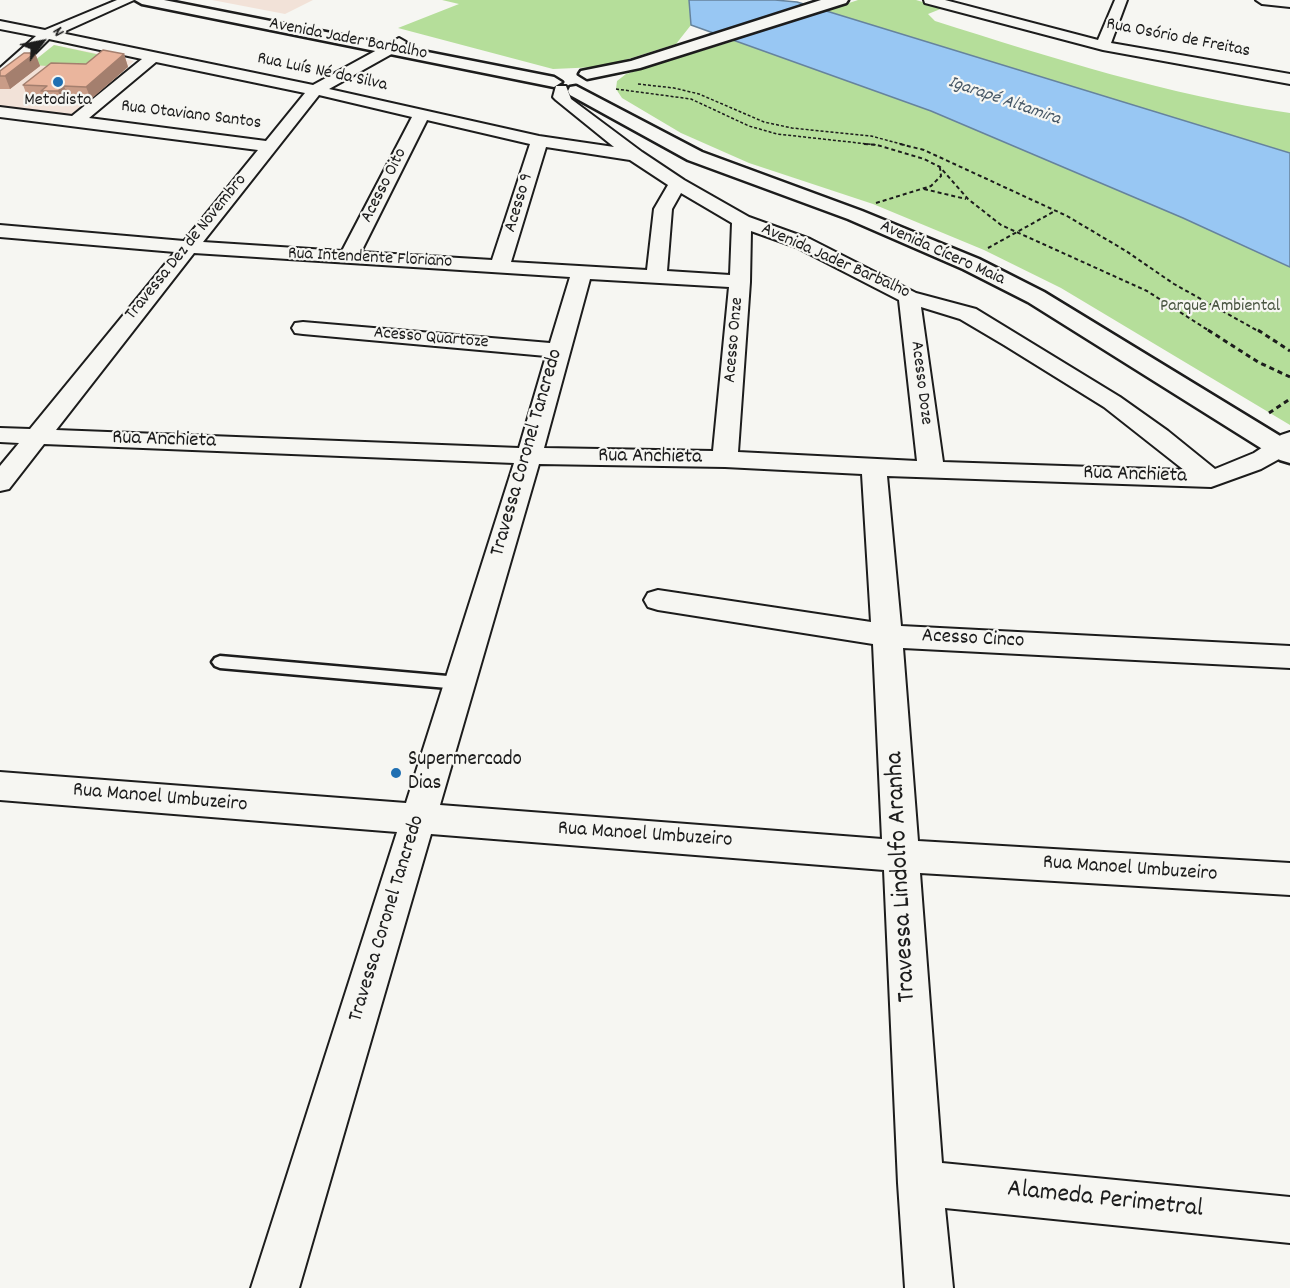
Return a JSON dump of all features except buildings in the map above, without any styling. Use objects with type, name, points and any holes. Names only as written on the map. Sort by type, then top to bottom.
[{"type":"main road","name":"Avenida Jader Barbalho","points":[[142,0],[395,45]]},
{"type":"main road","name":"Avenida Jader Barbalho","points":[[183,0],[583,83]]},
{"type":"main road","points":[[583,83],[634,64],[831,1]]},
{"type":"main road","name":"Avenida Cícero Maia","points":[[583,83],[705,150],[744,166],[866,208],[978,254],[1052,292],[1288,444]]},
{"type":"main road","name":"Avenida Cícero Maia","points":[[583,83],[694,156],[855,215],[971,264],[1036,297],[1288,444]]},
{"type":"street","points":[[0,75],[19,61],[45,35],[128,0]]},
{"type":"street","name":"Rua Osório de Freitas","points":[[930,0],[1104,43],[1290,79]]},
{"type":"street","points":[[1104,43],[1121,0]]},
{"type":"street","points":[[1262,0],[1290,3]]},
{"type":"street","name":"Rua Luís Né da Silva","points":[[0,26],[315,90],[539,141],[636,156]]},
{"type":"street","name":"Rua Osório de Freitas","points":[[1104,43],[1290,74]]},
{"type":"street","name":"Travessa Dez de Novembro","points":[[0,483],[315,90],[395,45]]},
{"type":"street","points":[[0,58],[19,61]]},
{"type":"street","points":[[75,122],[152,58]]},
{"type":"street","name":"Avenida Jader Barbalho","points":[[583,83],[561,97],[565,102],[636,156],[678,184],[742,221],[803,243],[909,297],[968,314],[1112,402],[1159,436],[1210,479]]},
{"type":"street","name":"Rua Otaviano Santos","points":[[0,112],[269,146]]},
{"type":"street","name":"Acesso Oito","points":[[348,258],[422,114]]},
{"type":"street","name":"Acesso 9","points":[[500,266],[539,141]]},
{"type":"street","points":[[656,277],[663,209],[678,184]]},
{"type":"street","name":"Acesso Onze","points":[[725,459],[740,282],[742,221]]},
{"type":"street","name":"Rua Intendente Floriano","points":[[0,231],[187,248],[740,282]]},
{"type":"street","name":"Travessa Coronel Tancredo","points":[[275,1288],[529,456],[581,273]]},
{"type":"street","name":"Acesso Doze","points":[[909,297],[931,470]]},
{"type":"street","name":"Acesso Quartoze","points":[[303,328],[559,350]]},
{"type":"street","name":"Rua Anchieta","points":[[0,435],[529,456],[725,459],[931,470],[1210,479],[1246,466],[1288,444]]},
{"type":"street","name":"Travessa Lindolfo Aranha","points":[[874,467],[889,636],[928,1288]]},
{"type":"street","name":"Acesso Cinco","points":[[658,600],[889,636],[1290,657]]},
{"type":"street","name":"Rua Manoel Umbuzeiro","points":[[0,786],[901,856],[1290,879]]},
{"type":"street","name":"Alameda Perimetral","points":[[920,1183],[1290,1220]]},
{"type":"lane","points":[[220,662],[459,683]]},
{"type":"path","points":[[628,82],[699,94],[764,122],[792,128],[871,136],[903,142],[924,150],[1056,211],[1126,251],[1174,284],[1239,318],[1290,351]]},
{"type":"path","points":[[583,83],[691,99],[749,126],[777,134],[877,145],[924,159],[940,167],[968,200],[988,217],[1016,233],[1147,291],[1258,362],[1290,377]]},
{"type":"path","points":[[773,137],[777,134]]},
{"type":"path","points":[[866,208],[883,200],[923,189],[938,181],[941,176],[940,167]]},
{"type":"path","points":[[923,189],[944,192],[968,200]]},
{"type":"path","points":[[978,254],[1056,211]]},
{"type":"path","points":[[1268,413],[1290,399]]},
{"type":"shaded area","points":[[212,0],[313,0],[285,14]]},
{"type":"shaded area","name":"Metodista","points":[[54,45],[134,61],[73,116],[0,107],[0,88]]},
{"type":"green space","points":[[442,0],[689,0],[691,25],[676,44],[598,67],[553,69],[398,28],[459,4]]},
{"type":"green space","points":[[858,0],[916,0],[943,8],[928,14],[935,21],[1023,48],[1155,86],[1290,113],[1290,153],[825,11]]},
{"type":"green space","name":"Parque Ambiental","points":[[737,40],[931,111],[1183,218],[1290,267],[1290,425],[1061,288],[984,250],[873,204],[749,163],[681,133],[622,98],[616,89],[617,81],[626,74]]},
{"type":"green space","points":[[54,45],[105,56],[87,68],[29,65]]},
{"type":"water","name":"Igarapé Altamira","points":[[689,0],[797,2],[1290,153],[1290,267],[1183,218],[931,111],[691,25]]},
{"type":"place","name":"Metodista","points":[[58,82]]},
{"type":"place","name":"Supermercado Dias","points":[[396,773]]}]
